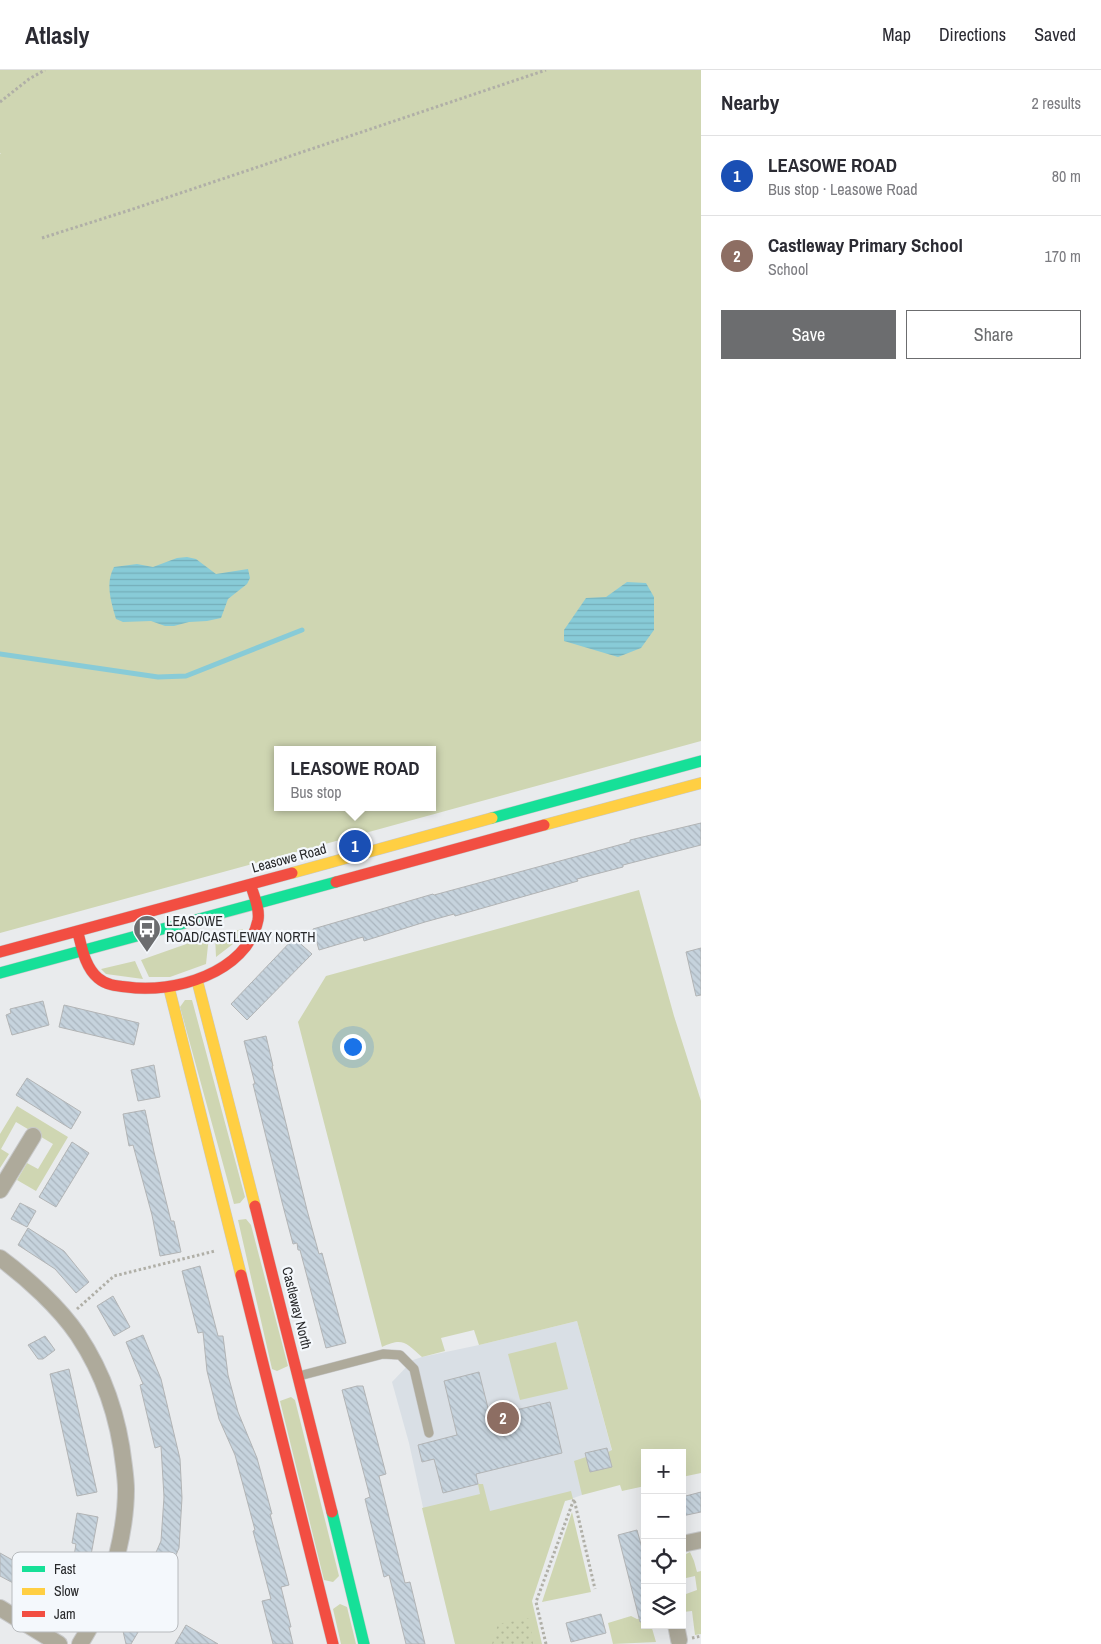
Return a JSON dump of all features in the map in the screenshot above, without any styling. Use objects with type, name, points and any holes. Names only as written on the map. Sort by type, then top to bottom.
[{"type":"street","name":"Leasowe Road","points":[[0,952],[701,761]]},
{"type":"street","points":[[0,973],[701,783]]},
{"type":"street","points":[[77,931],[88,966],[103,982],[126,988],[168,988],[197,980],[218,969],[238,955],[254,934],[259,918],[250,884]]},
{"type":"street","name":"Castleway North","points":[[197,980],[299,1376],[337,1597],[333,1644]]},
{"type":"street","name":"Castleway North","points":[[168,988],[234,1215],[234,1246],[276,1381],[337,1597],[364,1644]]},
{"type":"street","points":[[0,1190],[33,1136]]},
{"type":"street","points":[[234,1215],[256,1209]]},
{"type":"street","points":[[0,1258],[27,1278],[78,1335],[98,1371],[113,1407],[122,1447],[126,1488],[121,1538],[117,1552]]},
{"type":"street","points":[[276,1381],[299,1376]]},
{"type":"street","points":[[686,1543],[701,1540]]},
{"type":"street","points":[[0,1608],[12,1615]]},
{"type":"street","points":[[39,1632],[59,1644]]},
{"type":"street","points":[[80,1644],[87,1632]]},
{"type":"lane","points":[[299,1376],[383,1354],[400,1355],[414,1369],[428,1433]]},
{"type":"path","points":[[0,102],[29,79],[45,70]]},
{"type":"path","points":[[42,238],[546,70]]},
{"type":"path","points":[[65,1319],[114,1276],[234,1246]]},
{"type":"path","points":[[546,1644],[536,1602],[574,1499],[595,1589]]},
{"type":"shaded area","points":[[577,1321],[612,1451],[582,1495],[565,1501],[429,1535],[409,1443],[392,1382],[413,1360],[422,1357]]},
{"type":"green space","points":[[0,70],[701,70],[701,741],[0,933]]},
{"type":"green space","points":[[639,890],[674,1016],[701,1101],[701,1473],[686,1476],[686,1449],[641,1449],[641,1487],[622,1491],[620,1485],[582,1495],[574,1461],[586,1457],[590,1472],[611,1467],[608,1452],[612,1450],[577,1321],[479,1345],[474,1330],[441,1338],[445,1351],[422,1357],[408,1345],[400,1342],[382,1347],[298,1022],[326,976]]},
{"type":"green space","points":[[243,929],[242,937],[216,957],[215,935]]},
{"type":"green space","points":[[209,936],[206,964],[170,977],[149,977],[141,960]]},
{"type":"green space","points":[[135,961],[143,979],[106,974],[101,969]]},
{"type":"green space","points":[[185,1000],[192,1000],[245,1197],[240,1203],[234,1204],[180,1007]]},
{"type":"green space","points":[[17,1106],[68,1137],[36,1191],[17,1180],[27,1163],[38,1169],[53,1144],[16,1122],[1,1149],[9,1154],[0,1168],[0,1134]]},
{"type":"green space","points":[[246,1219],[251,1225],[288,1366],[277,1371],[272,1369],[238,1220]]},
{"type":"green space","points":[[556,1342],[568,1389],[520,1400],[508,1354]]},
{"type":"green space","points":[[291,1397],[295,1400],[339,1576],[333,1582],[324,1580],[280,1401]]},
{"type":"green space","points":[[478,1484],[483,1484],[490,1511],[571,1491],[573,1499],[565,1501],[532,1601],[542,1644],[455,1644],[422,1508],[480,1494]]},
{"type":"green space","points":[[572,1512],[591,1592],[542,1602]]},
{"type":"green space","points":[[690,1552],[697,1572],[701,1571],[701,1634],[695,1635],[692,1611],[686,1612],[686,1594],[697,1590],[695,1576],[686,1578],[686,1554]]},
{"type":"green space","points":[[340,1604],[347,1607],[356,1644],[341,1644],[333,1609]]},
{"type":"green space","points":[[631,1616],[641,1618],[641,1629],[652,1629],[656,1642],[613,1644],[608,1623]]},
{"type":"green space","points":[[530,1618],[533,1644],[492,1644],[498,1624]]},
{"type":"water","points":[[187,557],[196,559],[216,574],[248,569],[250,578],[247,584],[228,599],[221,618],[174,626],[165,626],[151,621],[123,622],[116,619],[109,586],[114,567],[137,564],[153,567],[177,558]]},
{"type":"water","points":[[627,582],[646,583],[654,597],[654,630],[641,648],[618,657],[564,641],[564,630],[586,598],[606,597]]},
{"type":"building","points":[[701,823],[701,845],[623,865],[623,867],[577,879],[578,881],[455,916],[454,914],[364,941],[363,937],[319,950],[313,929],[433,894],[630,842],[630,840]]},
{"type":"building","points":[[294,938],[312,954],[247,1020],[231,1004]]},
{"type":"building","points":[[701,948],[701,995],[696,996],[686,952]]},
{"type":"building","points":[[43,1001],[49,1025],[12,1035],[6,1015],[11,1013],[10,1009]]},
{"type":"building","points":[[64,1005],[139,1023],[134,1045],[59,1027]]},
{"type":"building","points":[[266,1036],[307,1210],[319,1254],[322,1253],[346,1343],[326,1348],[300,1250],[298,1250],[297,1243],[293,1244],[244,1041]]},
{"type":"building","points":[[154,1065],[160,1097],[138,1101],[131,1070]]},
{"type":"building","points":[[27,1078],[81,1112],[71,1129],[16,1095]]},
{"type":"building","points":[[145,1110],[171,1221],[174,1221],[181,1252],[160,1256],[152,1215],[133,1145],[129,1146],[123,1114]]},
{"type":"building","points":[[72,1142],[89,1153],[56,1207],[39,1197]]},
{"type":"building","points":[[20,1203],[36,1211],[27,1227],[11,1219]]},
{"type":"building","points":[[28,1228],[64,1251],[89,1282],[76,1293],[55,1269],[18,1245]]},
{"type":"building","points":[[200,1266],[218,1336],[223,1336],[228,1375],[238,1412],[257,1458],[272,1514],[270,1514],[289,1585],[281,1587],[291,1627],[289,1627],[293,1644],[273,1644],[262,1601],[271,1599],[253,1531],[255,1530],[235,1455],[219,1419],[207,1371],[203,1332],[198,1333],[182,1271]]},
{"type":"building","points":[[113,1296],[130,1327],[114,1336],[97,1306]]},
{"type":"building","points":[[143,1335],[161,1379],[180,1459],[182,1498],[177,1552],[156,1552],[161,1541],[164,1497],[161,1446],[155,1448],[140,1385],[143,1384],[126,1342]]},
{"type":"building","points":[[45,1336],[55,1350],[43,1359],[38,1359],[28,1345]]},
{"type":"building","points":[[69,1369],[97,1492],[77,1496],[50,1374]]},
{"type":"building","points":[[479,1372],[490,1416],[550,1402],[562,1453],[476,1474],[478,1484],[443,1493],[434,1459],[422,1462],[418,1445],[457,1435],[444,1381]]},
{"type":"building","points":[[363,1386],[386,1474],[379,1476],[405,1583],[410,1582],[425,1644],[406,1644],[389,1575],[384,1577],[365,1499],[370,1497],[342,1390]]},
{"type":"building","points":[[607,1448],[612,1467],[590,1472],[585,1453]]},
{"type":"building","points":[[701,1492],[701,1512],[686,1515],[686,1496]]},
{"type":"building","points":[[77,1513],[98,1517],[92,1552],[75,1552],[76,1544],[72,1543]]},
{"type":"building","points":[[637,1530],[641,1544],[641,1622],[640,1622],[618,1535]]},
{"type":"building","points":[[0,1553],[12,1560],[12,1582],[0,1576]]},
{"type":"building","points":[[601,1614],[606,1633],[571,1642],[566,1623]]},
{"type":"building","points":[[186,1625],[218,1644],[175,1644]]},
{"type":"building","points":[[123,1632],[138,1632],[131,1644],[126,1644]]},
{"type":"waterway","points":[[0,654],[158,677],[186,676],[302,630]]},
{"type":"traffic: fast","points":[[492,818],[701,761]]},
{"type":"traffic: fast","points":[[0,973],[336,882]]},
{"type":"traffic: fast","points":[[332,1512],[364,1644]]},
{"type":"traffic: slow","points":[[544,825],[701,783]]},
{"type":"traffic: slow","points":[[292,873],[492,818]]},
{"type":"traffic: slow","points":[[197,980],[255,1206]]},
{"type":"traffic: slow","points":[[169,988],[241,1275]]},
{"type":"traffic: jam","points":[[336,882],[544,825]]},
{"type":"traffic: jam","points":[[0,952],[292,873]]},
{"type":"traffic: jam","points":[[78,933],[90,968],[104,982],[111,985],[145,988],[186,983],[206,976],[224,966],[239,954],[251,938],[258,920],[258,911],[251,886]]},
{"type":"traffic: jam","points":[[255,1206],[332,1512]]},
{"type":"traffic: jam","points":[[241,1275],[333,1644]]},
{"type":"place","name":"LEASOWE ROAD","points":[[355,846]]},
{"type":"place","name":"LEASOWE ROAD/CASTLEWAY NORTH","points":[[147,953]]},
{"type":"place","name":"Castleway Primary School","points":[[503,1418]]}]
